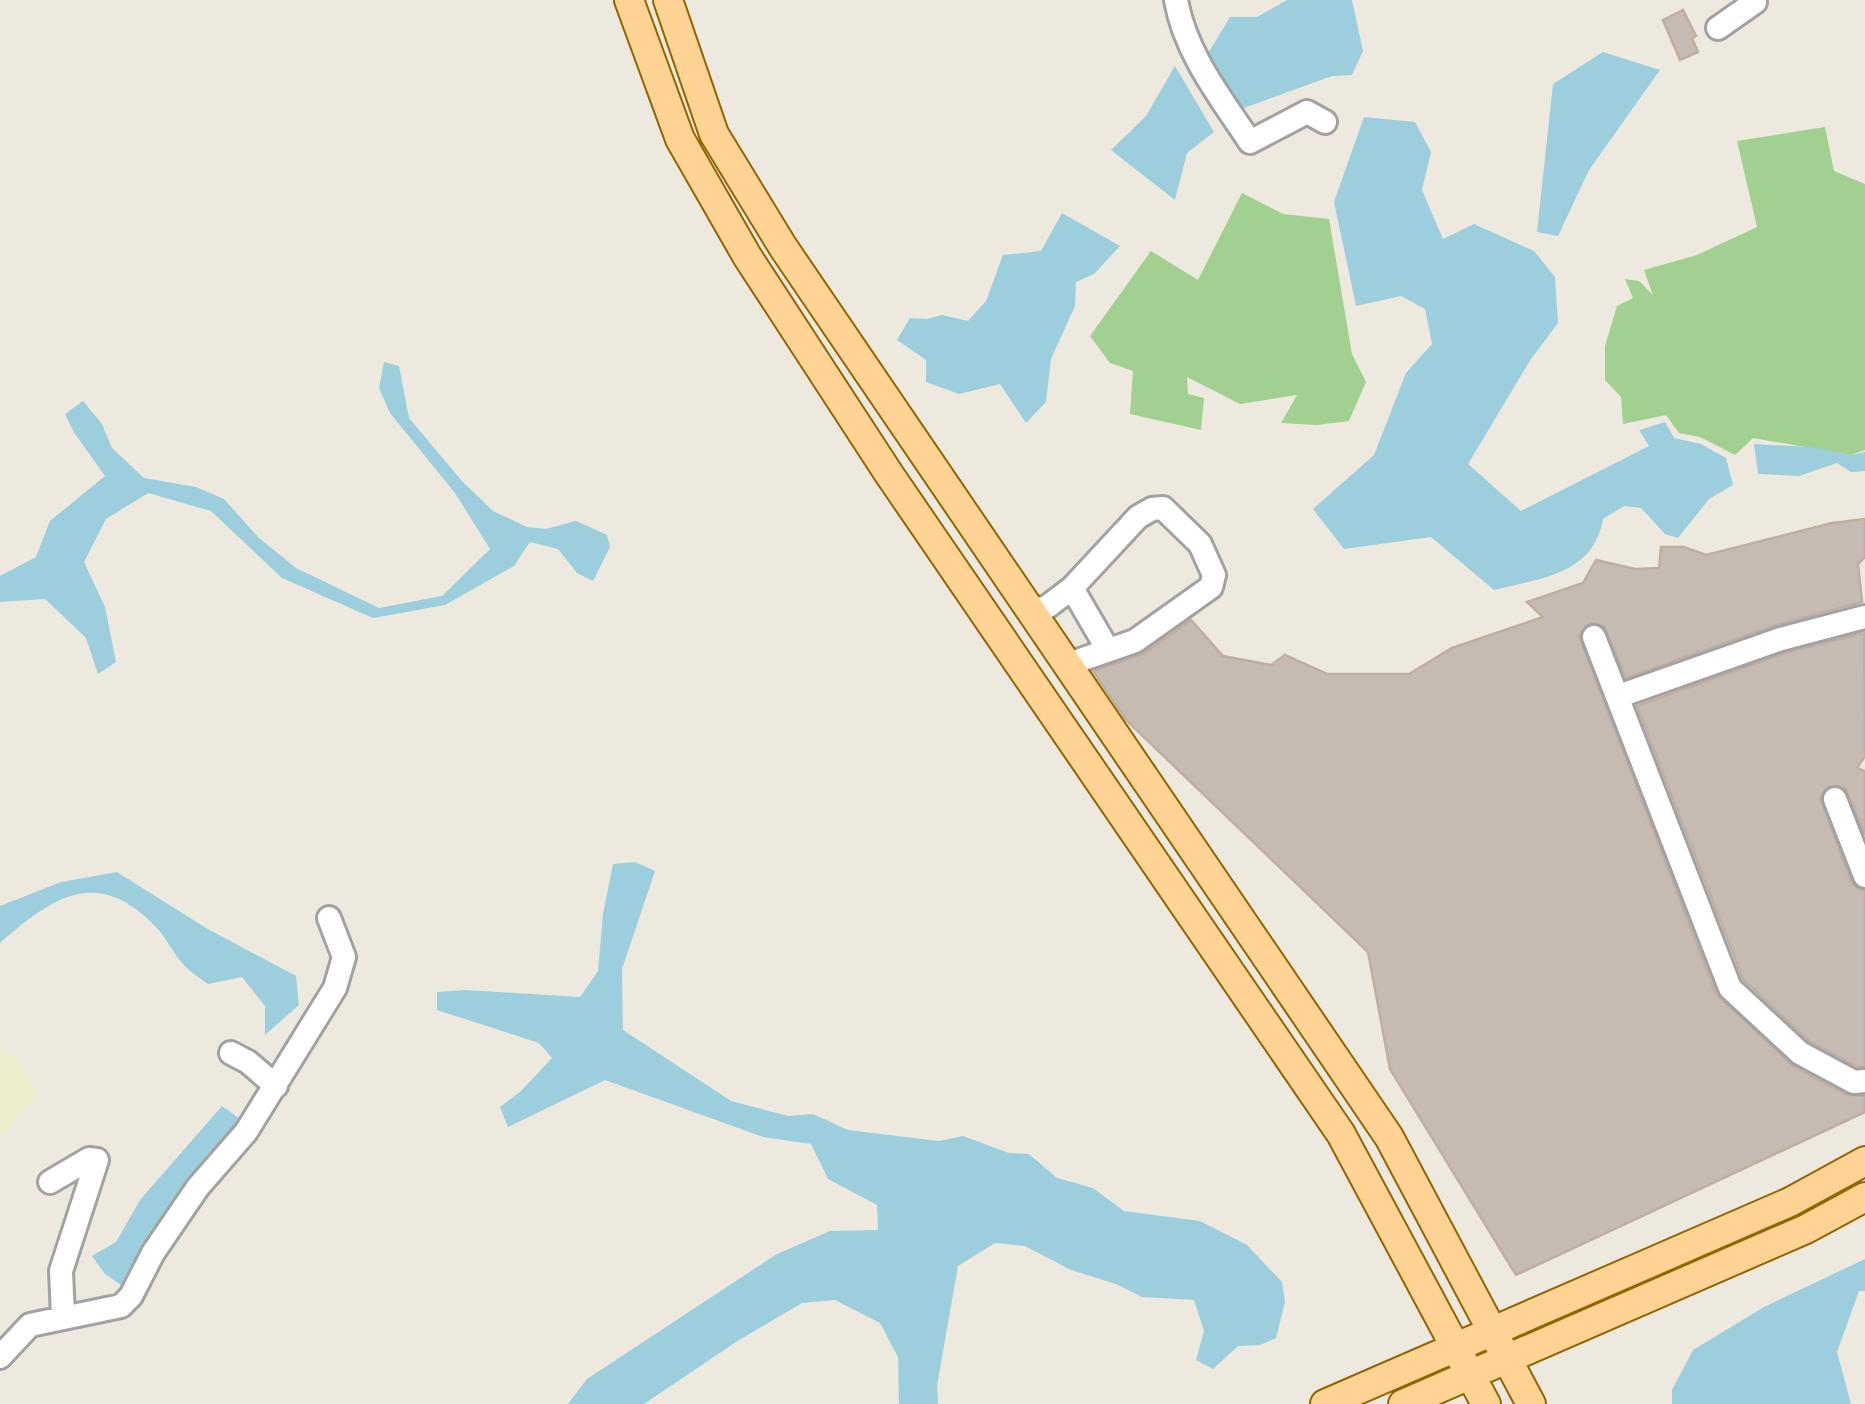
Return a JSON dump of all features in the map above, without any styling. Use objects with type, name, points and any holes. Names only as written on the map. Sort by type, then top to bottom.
[{"type":"main road","points":[[629,0],[680,139],[747,256],[888,474],[1342,1134],[1486,1404]]},
{"type":"main road","points":[[668,0],[714,134],[783,247],[1388,1137],[1531,1404]]},
{"type":"main road","points":[[888,474],[924,458]]},
{"type":"main road","points":[[1325,1404],[1790,1202],[1865,1161]]},
{"type":"main road","points":[[1403,1404],[1806,1229],[1865,1197]]},
{"type":"street","points":[[1176,0],[1180,21],[1202,70],[1250,142],[1307,112],[1325,122]]},
{"type":"street","points":[[1718,28],[1753,0]]},
{"type":"street","points":[[1030,612],[1047,607],[1072,588],[1138,517],[1152,509],[1162,508],[1200,544],[1214,574],[1211,587],[1134,640],[1066,665]]},
{"type":"street","points":[[1072,588],[1108,650]]},
{"type":"street","points":[[1619,696],[1780,639],[1865,617]]},
{"type":"street","points":[[1594,637],[1730,988],[1800,1052],[1854,1082],[1865,1081]]},
{"type":"street","points":[[1835,799],[1865,876]]},
{"type":"street","points":[[0,1357],[30,1326],[121,1306],[131,1296],[153,1253],[198,1186],[246,1132],[335,988],[344,957],[329,918]]},
{"type":"street","points":[[231,1053],[276,1086]]},
{"type":"street","points":[[50,1182],[89,1159],[97,1160],[62,1271],[63,1317]]},
{"type":"green space","points":[[1825,127],[1834,171],[1865,184],[1865,450],[1851,455],[1753,438],[1735,455],[1700,437],[1679,433],[1666,415],[1623,424],[1621,397],[1605,380],[1605,346],[1617,306],[1633,298],[1625,279],[1639,281],[1653,295],[1644,270],[1697,255],[1757,227],[1737,141]]},
{"type":"green space","points":[[1242,193],[1283,214],[1329,219],[1352,354],[1366,382],[1349,421],[1317,425],[1281,423],[1297,395],[1240,404],[1187,377],[1188,394],[1204,398],[1201,430],[1130,414],[1133,371],[1110,363],[1090,336],[1151,251],[1198,280]]},
{"type":"green space","points":[[0,1049],[18,1059],[37,1094],[0,1137]]},
{"type":"water","points":[[1287,0],[1352,0],[1363,51],[1352,75],[1332,76],[1241,109],[1206,57],[1230,17],[1257,17]]},
{"type":"water","points":[[1603,52],[1660,70],[1589,170],[1558,236],[1537,232],[1553,84]]},
{"type":"water","points":[[1175,66],[1214,132],[1187,153],[1175,200],[1111,150],[1146,116]]},
{"type":"water","points":[[1364,117],[1415,122],[1431,152],[1422,190],[1443,239],[1474,224],[1534,251],[1555,277],[1558,323],[1531,359],[1468,464],[1521,511],[1649,446],[1639,430],[1665,422],[1674,438],[1701,444],[1726,458],[1733,485],[1709,499],[1678,538],[1665,534],[1641,508],[1624,506],[1603,519],[1597,538],[1577,563],[1547,577],[1494,590],[1431,537],[1344,549],[1313,509],[1374,455],[1406,373],[1432,344],[1425,309],[1401,296],[1356,306],[1334,202]]},
{"type":"water","points":[[1062,213],[1120,246],[1094,274],[1076,282],[1075,306],[1051,359],[1046,402],[1026,423],[1000,384],[959,394],[926,382],[926,360],[897,340],[910,318],[942,315],[968,321],[986,301],[1003,255],[1041,251]]},
{"type":"water","points":[[384,362],[399,366],[409,418],[493,511],[527,527],[546,529],[576,521],[607,535],[610,547],[593,581],[577,573],[558,549],[530,542],[514,566],[445,605],[373,618],[282,578],[211,511],[148,493],[106,519],[84,562],[105,607],[116,662],[98,674],[86,638],[45,599],[0,602],[0,576],[36,557],[50,521],[105,476],[65,414],[83,401],[102,424],[112,448],[144,478],[196,487],[224,499],[259,538],[296,568],[379,608],[442,596],[490,549],[455,493],[390,413],[379,388]]},
{"type":"water","points":[[1754,444],[1809,447],[1851,455],[1865,452],[1865,471],[1851,472],[1837,463],[1799,476],[1758,474]]},
{"type":"water","points":[[635,862],[655,871],[622,969],[623,1030],[731,1101],[788,1116],[813,1114],[848,1130],[939,1141],[963,1136],[1009,1153],[1029,1154],[1057,1178],[1093,1188],[1124,1211],[1200,1221],[1247,1245],[1282,1282],[1285,1302],[1276,1338],[1260,1345],[1238,1346],[1213,1369],[1196,1360],[1204,1331],[1194,1300],[1142,1297],[1071,1270],[1025,1246],[995,1243],[958,1266],[937,1386],[938,1404],[899,1404],[898,1357],[880,1323],[835,1300],[802,1303],[644,1404],[568,1404],[587,1379],[777,1254],[830,1231],[878,1230],[877,1205],[828,1179],[811,1144],[763,1137],[605,1080],[508,1127],[500,1107],[552,1058],[539,1043],[437,1010],[437,992],[466,990],[580,997],[598,971],[613,864]]},
{"type":"water","points":[[117,872],[206,928],[296,976],[299,1005],[265,1035],[265,1006],[242,977],[208,984],[183,964],[163,935],[134,908],[94,893],[75,895],[38,912],[0,943],[0,906],[61,882]]},
{"type":"water","points":[[222,1106],[240,1119],[124,1287],[105,1274],[92,1256],[116,1242],[140,1200]]},
{"type":"water","points":[[1865,1259],[1865,1291],[1859,1291],[1837,1352],[1851,1404],[1672,1404],[1672,1390],[1693,1350],[1764,1307]]},
{"type":"building","points":[[1683,10],[1696,36],[1692,38],[1698,52],[1680,60],[1663,20]]},
{"type":"building","points":[[1865,519],[1865,557],[1858,564],[1862,602],[1776,625],[1626,678],[1604,626],[1590,623],[1579,636],[1716,994],[1793,1066],[1847,1095],[1865,1096],[1865,1112],[1516,1275],[1390,1069],[1368,952],[1126,720],[1093,671],[1143,654],[1191,620],[1223,656],[1271,665],[1285,655],[1327,674],[1409,674],[1452,648],[1543,617],[1527,602],[1583,583],[1596,560],[1635,569],[1659,568],[1661,547],[1684,547],[1706,555],[1832,523]]},
{"type":"building","points":[[1864,633],[1865,756],[1857,768],[1865,771],[1865,835],[1845,788],[1829,786],[1820,798],[1851,881],[1865,891],[1865,1066],[1857,1067],[1809,1041],[1743,979],[1637,706],[1785,653]]}]
